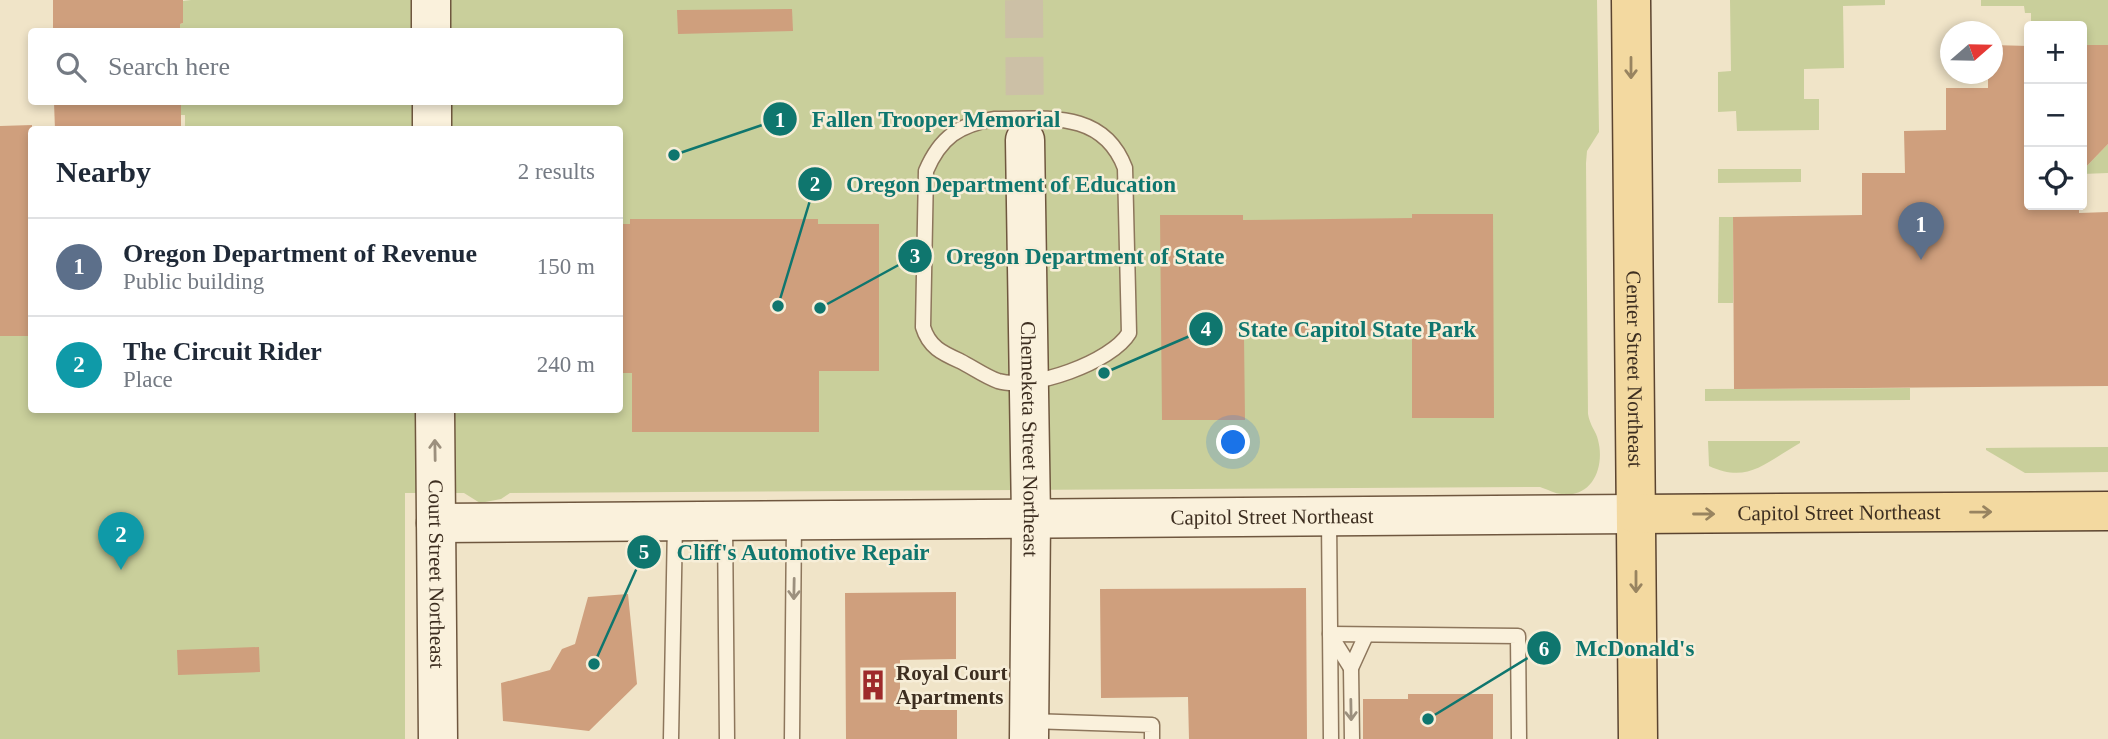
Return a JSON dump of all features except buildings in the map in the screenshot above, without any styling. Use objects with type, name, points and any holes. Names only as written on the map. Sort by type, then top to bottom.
[{"type":"main road","name":"Center Street Northeast","points":[[1631,0],[1638,739]]},
{"type":"main road","name":"Capitol Street Northeast","points":[[1636,514],[2108,511]]},
{"type":"street","points":[[431,0],[431,28]]},
{"type":"street","points":[[432,105],[432,126]]},
{"type":"street","name":"Chemeketa Street Northeast","points":[[1025,140],[1031,518],[1029,730]]},
{"type":"street","name":"Court Street Northeast","points":[[435,413],[438,739]]},
{"type":"street","name":"Capitol Street Northeast","points":[[436,523],[1636,514]]},
{"type":"lane","points":[[995,119],[1066,119],[1083,123],[1099,134],[1121,157],[1125,168],[1129,333],[1112,351],[1070,371],[1028,383],[999,381],[935,349],[926,336],[923,327],[926,171],[934,153],[945,139],[962,128],[995,119]]},
{"type":"lane","points":[[1329,516],[1331,739]]},
{"type":"lane","points":[[725,521],[727,739]]},
{"type":"lane","points":[[792,739],[794,521]]},
{"type":"lane","points":[[671,739],[675,522]]},
{"type":"lane","points":[[1330,634],[1518,636],[1519,739]]},
{"type":"lane","points":[[1330,634],[1351,668]]},
{"type":"lane","points":[[1352,739],[1351,668],[1366,635]]},
{"type":"lane","points":[[1029,730],[1152,725],[1152,739]]},
{"type":"green space","points":[[1597,0],[1599,132],[1587,151],[1586,163],[1588,414],[1600,450],[1598,470],[1589,486],[1573,494],[1559,494],[1540,487],[510,493],[501,499],[480,503],[464,493],[405,493],[405,739],[0,739],[0,178],[28,177],[28,413],[623,413],[623,126],[185,126],[181,105],[623,105],[623,28],[180,28],[183,23],[183,1]]},
{"type":"green space","points":[[1730,0],[1885,0],[1885,5],[1843,6],[1844,68],[1804,69],[1804,99],[1819,99],[1819,130],[1737,131],[1736,111],[1718,112],[1718,72],[1731,71]]},
{"type":"green space","points":[[1981,0],[2108,0],[2108,45],[2087,45],[2087,21],[2031,21],[2031,13],[2025,13],[2024,6],[1981,6]]},
{"type":"green space","points":[[2108,144],[2108,173],[2087,174],[2087,166]]},
{"type":"green space","points":[[1718,169],[1801,169],[1801,182],[1718,183]]},
{"type":"green space","points":[[1719,217],[1733,217],[1733,303],[1718,303]]},
{"type":"green space","points":[[1910,388],[1910,400],[1705,401],[1705,389]]},
{"type":"green space","points":[[1708,441],[1800,443],[1756,469],[1735,473],[1709,466]]},
{"type":"green space","points":[[2108,447],[2108,472],[2025,473],[1986,450],[1986,448]]},
{"type":"tunnel","points":[[1024,0],[1025,140]]},
{"type":"place","name":"Fallen Trooper Memorial","points":[[674,155]]},
{"type":"place","name":"Oregon Department of Revenue","points":[[1921,260]]},
{"type":"place","name":"Oregon Department of Education","points":[[778,306]]},
{"type":"place","name":"Oregon Department of State","points":[[820,308]]},
{"type":"place","name":"State Capitol State Park","points":[[1104,373]]},
{"type":"place","name":"The Circuit Rider","points":[[121,570]]},
{"type":"place","name":"Cliff's Automotive Repair","points":[[594,664]]},
{"type":"place","name":"Royal Court Apartments","points":[[873,685]]},
{"type":"place","name":"McDonald's","points":[[1428,719]]}]
